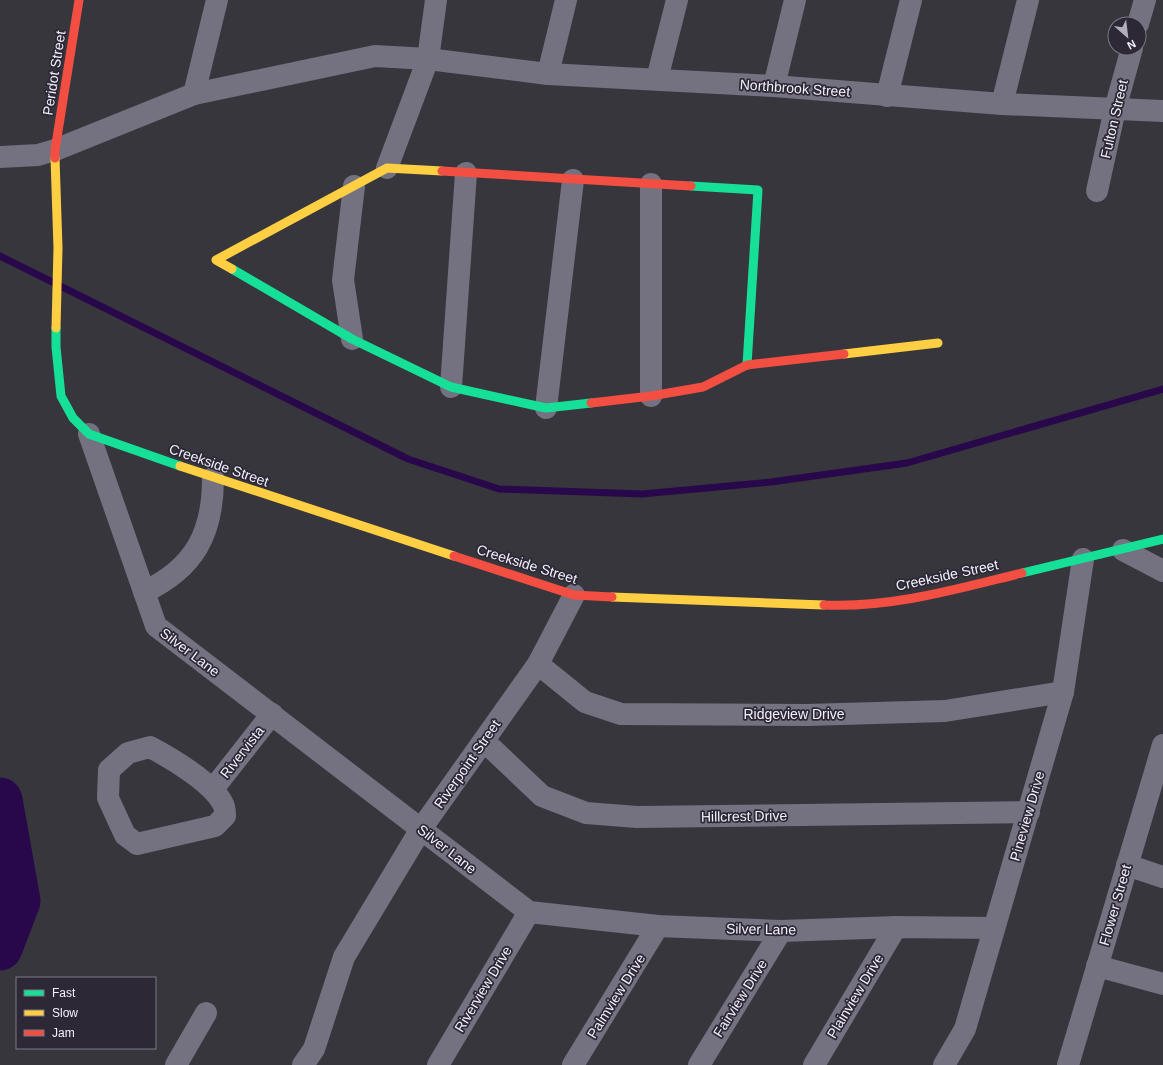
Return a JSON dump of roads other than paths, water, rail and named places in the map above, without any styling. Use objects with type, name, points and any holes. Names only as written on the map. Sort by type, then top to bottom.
[{"type":"street","name":"Peridot Street","points":[[58,248],[55,150],[79,0]]},
{"type":"street","points":[[194,94],[217,0]]},
{"type":"street","points":[[388,168],[428,59],[436,0]]},
{"type":"street","points":[[548,74],[566,0]]},
{"type":"street","points":[[657,79],[677,0]]},
{"type":"street","points":[[774,86],[795,0]]},
{"type":"street","points":[[887,96],[911,0]]},
{"type":"street","points":[[1002,104],[1028,0]]},
{"type":"street","points":[[1140,16],[1144,0]]},
{"type":"street","name":"Northbrook Street","points":[[0,157],[38,155],[55,150],[194,94],[375,56],[428,59],[548,74],[774,86],[1002,104],[1163,111]]},
{"type":"street","name":"Fulton Street","points":[[1097,191],[1115,109],[1130,56]]},
{"type":"street","points":[[747,364],[758,190],[388,168],[216,260],[352,339],[451,387],[546,408],[651,396],[703,387],[747,364],[938,343]]},
{"type":"street","points":[[451,387],[466,173]]},
{"type":"street","points":[[546,408],[573,180]]},
{"type":"street","points":[[651,184],[651,396]]},
{"type":"street","points":[[352,339],[344,280],[354,186]]},
{"type":"street","name":"Creekside Street","points":[[58,248],[56,347],[61,396],[73,418],[90,434],[213,478],[574,595],[844,606],[915,599],[1123,550],[1163,539]]},
{"type":"street","name":"Silver Lane","points":[[90,434],[156,626],[529,912],[658,926],[781,931],[896,928],[994,928]]},
{"type":"street","points":[[144,592],[172,576],[194,554],[202,542],[212,510],[213,478]]},
{"type":"street","points":[[1123,550],[1163,571]]},
{"type":"street","name":"Pineview Drive","points":[[944,1065],[965,1029],[1063,692],[1083,559]]},
{"type":"street","name":"Riverpoint Street","points":[[303,1065],[314,1049],[344,957],[421,829],[538,664],[574,595]]},
{"type":"street","name":"Ridgeview Drive","points":[[538,664],[585,702],[621,714],[807,715],[945,711],[1063,692]]},
{"type":"street","name":"Rivervista","points":[[213,789],[272,714]]},
{"type":"street","name":"Hillcrest Drive","points":[[484,741],[542,796],[586,813],[637,817],[1029,812]]},
{"type":"street","name":"Flower Street","points":[[1068,1065],[1163,745]]},
{"type":"street","points":[[150,747],[213,789],[224,805],[226,816],[215,826],[137,844],[125,835],[108,798],[109,770],[128,753],[150,747]]},
{"type":"street","points":[[1127,865],[1163,877]]},
{"type":"street","name":"Riverview Drive","points":[[438,1065],[529,912]]},
{"type":"street","name":"Palmview Drive","points":[[573,1065],[658,926]]},
{"type":"street","name":"Plainview Drive","points":[[814,1065],[896,928]]},
{"type":"street","name":"Fairview Drive","points":[[698,1065],[781,931]]},
{"type":"street","points":[[1097,966],[1163,984]]},
{"type":"street","points":[[176,1065],[206,1013]]},
{"type":"waterway","points":[[0,256],[408,459],[499,489],[642,494],[771,482],[907,463],[1163,389]]},
{"type":"waterway","points":[[0,800],[18,901],[0,948]]}]
